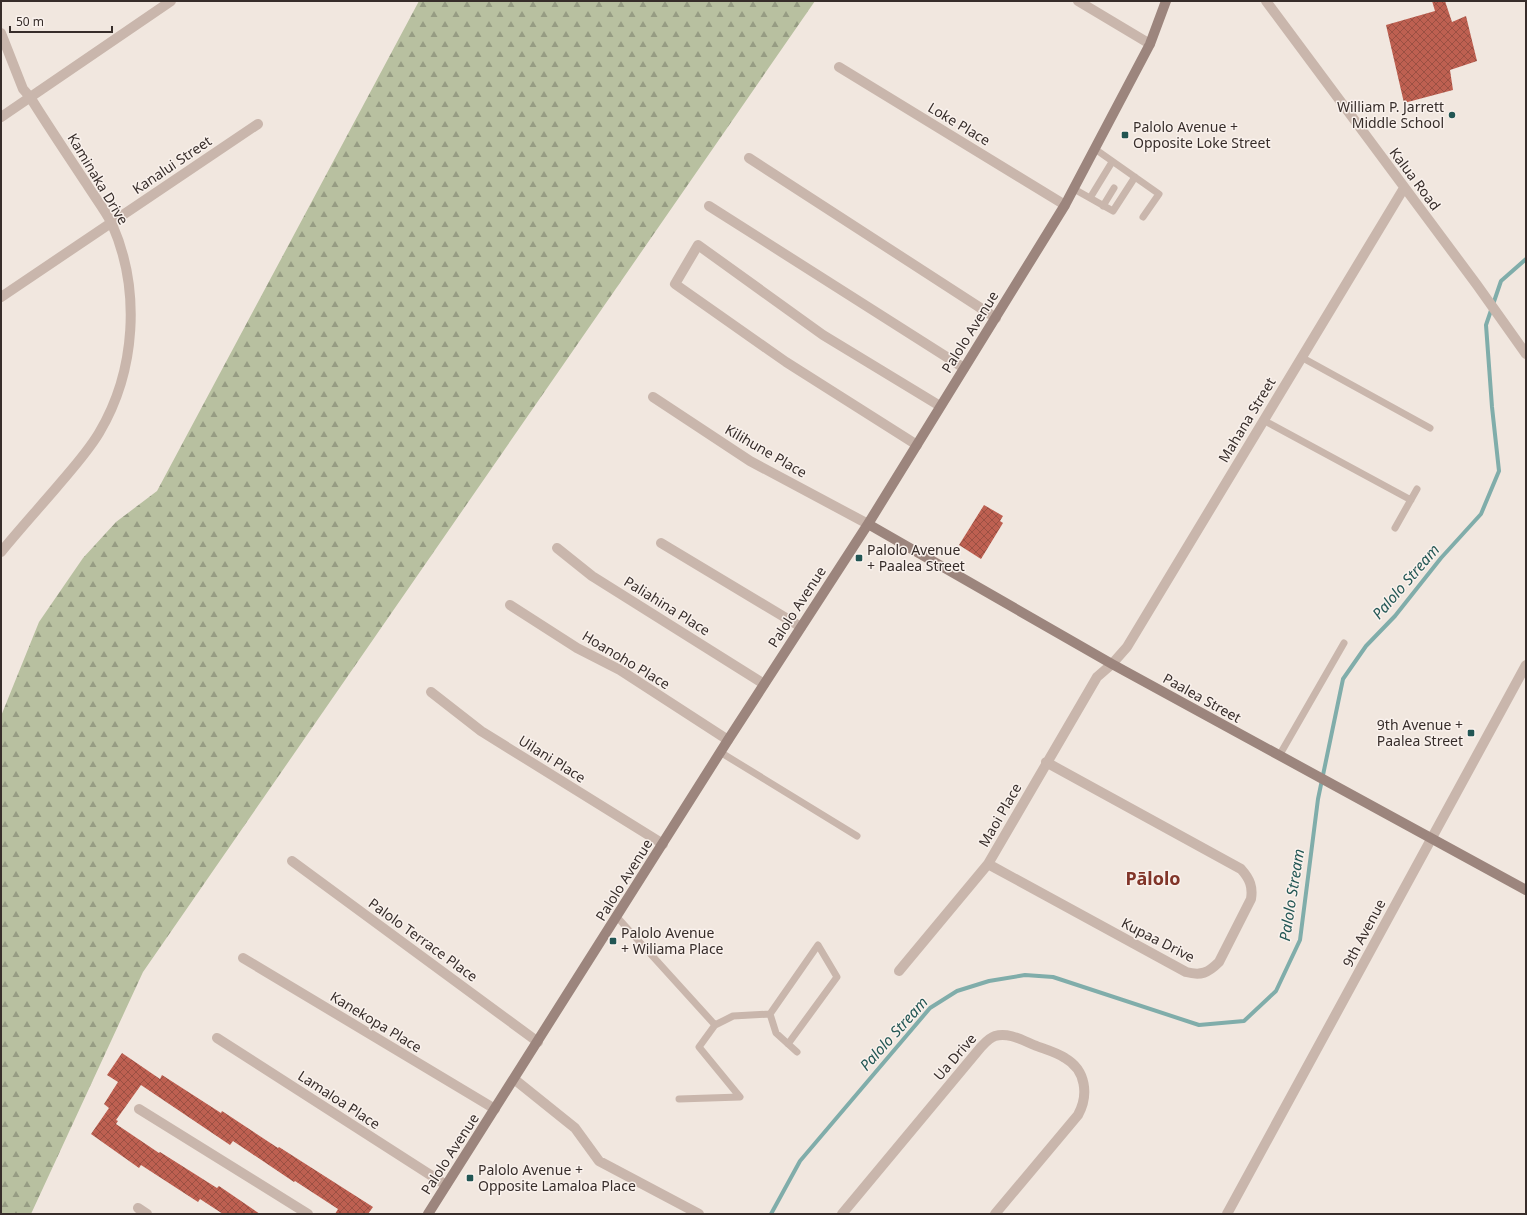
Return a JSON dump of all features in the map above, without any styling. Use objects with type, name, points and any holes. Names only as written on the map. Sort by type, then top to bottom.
[{"type":"street","points":[[1,117],[171,1]]},
{"type":"street","points":[[1078,1],[1150,44]]},
{"type":"street","name":"Palolo Avenue","points":[[428,1214],[720,752],[868,524],[1065,205],[1150,44],[1166,1]]},
{"type":"street","name":"Kalua Road","points":[[1266,1],[1526,354]]},
{"type":"street","name":"Kaminaka Drive","points":[[1,33],[23,89],[30,97],[111,223],[121,249],[128,280],[131,312],[130,343],[121,382],[113,404],[102,426],[80,459],[1,552]]},
{"type":"street","name":"Loke Place","points":[[839,67],[1065,205]]},
{"type":"street","name":"Kanalui Street","points":[[1,297],[258,124]]},
{"type":"street","points":[[749,158],[996,318]]},
{"type":"street","name":"Mahana Street","points":[[1112,664],[1127,647],[1404,188]]},
{"type":"street","points":[[709,206],[964,368]]},
{"type":"street","points":[[916,445],[786,362],[675,284],[698,245],[823,335],[940,406]]},
{"type":"street","name":"Kilihune Place","points":[[653,397],[750,461],[868,524]]},
{"type":"street","name":"Paalea Street","points":[[868,524],[1112,664],[1328,784],[1526,890]]},
{"type":"street","points":[[661,543],[801,627]]},
{"type":"street","name":"Paliahina Place","points":[[557,548],[592,576],[764,684]]},
{"type":"street","name":"Hoanoho Place","points":[[510,605],[577,648],[620,670],[728,740]]},
{"type":"street","name":"Maoi Place","points":[[899,971],[988,864],[1046,762],[1097,677],[1112,664]]},
{"type":"street","name":"9th Avenue","points":[[1227,1214],[1526,665]]},
{"type":"street","name":"Uilani Place","points":[[431,692],[481,731],[663,844]]},
{"type":"street","name":"Kupaa Drive","points":[[988,864],[1186,972],[1195,975],[1204,973],[1212,969],[1218,962],[1251,899],[1251,883],[1241,869],[1046,762]]},
{"type":"street","name":"Palolo Terrace Place","points":[[292,861],[538,1042]]},
{"type":"street","name":"Kanekopa Place","points":[[243,958],[495,1109]]},
{"type":"street","name":"Ua Drive","points":[[842,1214],[987,1040],[996,1036],[1007,1035],[1065,1058],[1074,1065],[1080,1074],[1085,1091],[1083,1106],[1078,1115],[995,1214]]},
{"type":"street","name":"Lamaloa Place","points":[[217,1038],[446,1185]]},
{"type":"street","points":[[514,1079],[575,1128],[599,1161],[699,1214]]},
{"type":"street","points":[[139,1108],[308,1214]]},
{"type":"lane","points":[[1095,149],[1123,173],[1135,177],[1159,194],[1143,217]]},
{"type":"lane","points":[[1090,198],[1112,162]]},
{"type":"lane","points":[[1074,189],[1113,211],[1135,177]]},
{"type":"lane","points":[[1103,206],[1114,188]]},
{"type":"lane","points":[[1301,357],[1430,428]]},
{"type":"lane","points":[[1263,420],[1411,500]]},
{"type":"lane","points":[[1395,528],[1417,489]]},
{"type":"lane","points":[[1279,756],[1344,643]]},
{"type":"lane","points":[[720,752],[857,836]]},
{"type":"lane","points":[[617,917],[715,1025]]},
{"type":"lane","points":[[770,1014],[818,945],[838,977],[788,1044]]},
{"type":"lane","points":[[679,1099],[740,1097],[699,1047],[715,1025],[733,1016],[770,1014]]},
{"type":"lane","points":[[770,1014],[776,1033],[797,1052]]},
{"type":"green space","points":[[419,1],[815,1],[143,972],[31,1214],[1,1214],[1,716],[39,622],[83,558],[116,522],[157,491]]},
{"type":"building","points":[[1432,1],[1445,1],[1452,22],[1466,16],[1477,61],[1450,70],[1453,90],[1404,103],[1386,25],[1435,11]]},
{"type":"building","points":[[984,505],[1003,516],[1000,521],[1003,523],[981,559],[959,545]]},
{"type":"building","points":[[122,1053],[160,1079],[162,1075],[221,1113],[222,1111],[373,1207],[368,1214],[335,1214],[338,1209],[295,1181],[294,1182],[233,1141],[230,1145],[141,1085],[116,1120],[118,1121],[116,1124],[159,1153],[160,1152],[217,1188],[219,1186],[260,1214],[223,1214],[200,1199],[198,1202],[141,1165],[139,1168],[91,1134],[109,1108],[104,1104],[118,1082],[107,1075]]},
{"type":"waterway","name":"Palolo Stream","points":[[771,1214],[800,1161],[930,1008],[957,991],[989,981],[1025,975],[1053,977],[1199,1025],[1244,1021],[1276,991],[1300,940],[1318,799],[1343,679],[1366,646],[1395,616],[1441,558],[1481,514],[1499,471],[1492,407],[1486,325],[1501,281],[1526,259]]},
{"type":"place","name":"William P. Jarrett Middle School","points":[[1452,115]]},
{"type":"place","name":"Palolo Avenue + Opposite Loke Street","points":[[1125,135]]},
{"type":"place","name":"Palolo Avenue + Paalea Street","points":[[859,558]]},
{"type":"place","name":"9th Avenue + Paalea Street","points":[[1471,733]]},
{"type":"place","name":"Palolo Avenue + Wiliama Place","points":[[613,941]]},
{"type":"place","name":"Palolo Avenue + Opposite Lamaloa Place","points":[[470,1178]]},
{"type":"district","name":"Pālolo","points":[[1153,879]]}]
